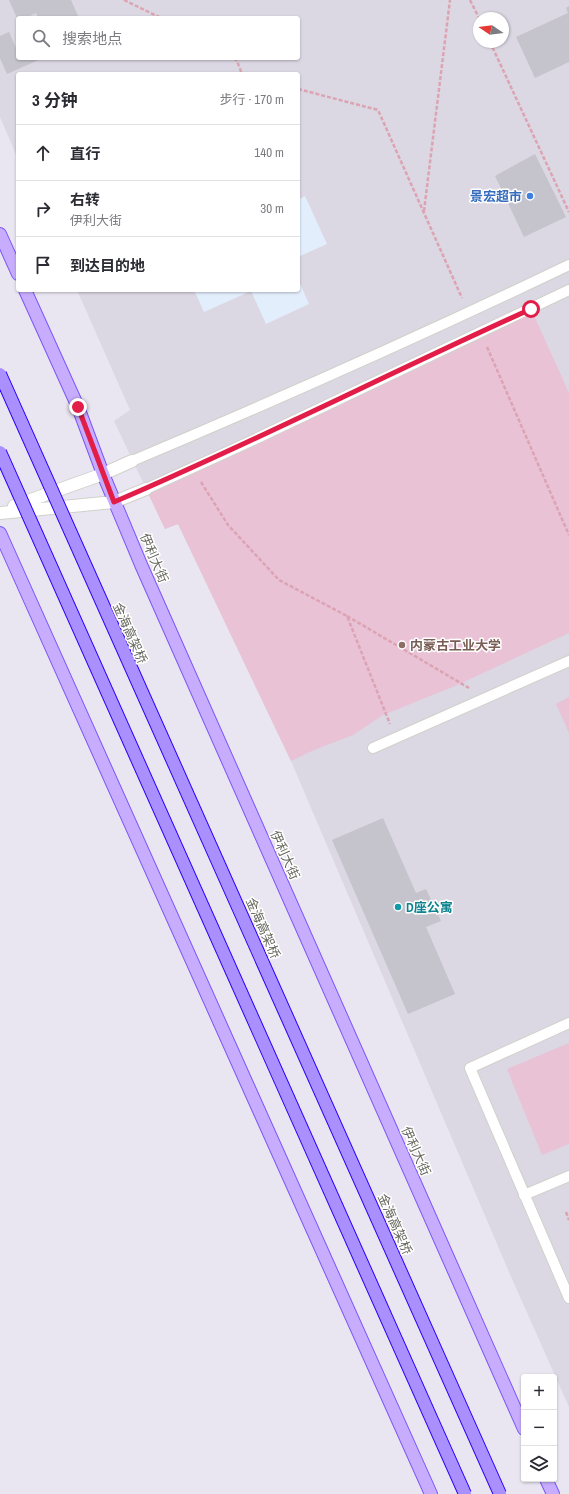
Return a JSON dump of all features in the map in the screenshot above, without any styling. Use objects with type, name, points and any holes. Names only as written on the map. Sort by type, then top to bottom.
[{"type":"highway","name":"金海高架桥","points":[[0,374],[500,1494]]},
{"type":"highway","points":[[0,452],[465,1494]]},
{"type":"main road","points":[[0,234],[16,270]]},
{"type":"main road","name":"伊利大街","points":[[26,292],[78,407],[114,502],[521,1422]]},
{"type":"main road","points":[[0,533],[431,1494]]},
{"type":"main road","points":[[547,1482],[553,1494]]},
{"type":"street","points":[[0,512],[103,474],[132,461]]},
{"type":"street","points":[[0,512],[114,502],[146,489]]},
{"type":"lane","points":[[132,461],[245,413],[469,313],[569,266]]},
{"type":"lane","points":[[146,489],[569,290]]},
{"type":"lane","points":[[373,748],[569,661]]},
{"type":"lane","points":[[569,1023],[470,1068],[569,1298]]},
{"type":"lane","points":[[524,1195],[569,1176]]},
{"type":"path","points":[[124,0],[157,16]]},
{"type":"path","points":[[424,212],[450,0]]},
{"type":"path","points":[[470,0],[476,12]]},
{"type":"path","points":[[493,48],[569,212]]},
{"type":"path","points":[[236,60],[241,72]]},
{"type":"path","points":[[300,90],[378,110],[469,313]]},
{"type":"path","points":[[480,332],[569,535]]},
{"type":"path","points":[[192,468],[228,525],[279,580],[347,616],[486,698]]},
{"type":"path","points":[[347,616],[396,738]]},
{"type":"path","points":[[566,1212],[569,1220]]},
{"type":"shaded area","name":"内蒙古工业大学","points":[[0,0],[569,0],[569,1407],[557,1380],[557,1374],[554,1374],[509,1272],[291,761],[178,524],[165,529],[114,421],[130,410],[78,292],[300,292],[300,72],[16,72],[16,154],[0,117]]},
{"type":"shaded area","points":[[305,196],[327,244],[300,256],[300,199]]},
{"type":"shaded area","points":[[300,284],[309,304],[266,324],[251,292],[300,292]]},
{"type":"shaded area","points":[[195,292],[249,292],[204,312]]},
{"type":"shaded area","points":[[531,309],[569,393],[569,633],[455,686],[383,715],[353,735],[314,750],[291,761],[178,524],[165,529],[146,489]]},
{"type":"shaded area","points":[[569,697],[569,733],[556,704]]},
{"type":"shaded area","points":[[569,1043],[569,1144],[542,1155],[507,1069]]},
{"type":"building","points":[[9,0],[71,0],[78,16],[37,16],[36,13],[30,16],[16,16]]},
{"type":"building","points":[[569,6],[569,62],[535,78],[516,37],[568,13],[566,8]]},
{"type":"building","points":[[9,32],[16,48],[16,60],[38,60],[7,74],[0,58],[0,36]]},
{"type":"building","name":"景宏超市","points":[[535,154],[566,217],[524,237],[495,176]]},
{"type":"building","name":"D座公寓","points":[[383,818],[416,893],[426,889],[441,921],[426,927],[455,994],[408,1014],[332,840]]},
{"type":"place","name":"景宏超市","points":[[530,196]]},
{"type":"place","name":"内蒙古工业大学","points":[[402,645]]},
{"type":"place","name":"D座公寓","points":[[398,907]]},
{"type":"route","points":[[78,407],[114,502],[154,486],[531,309]]}]
